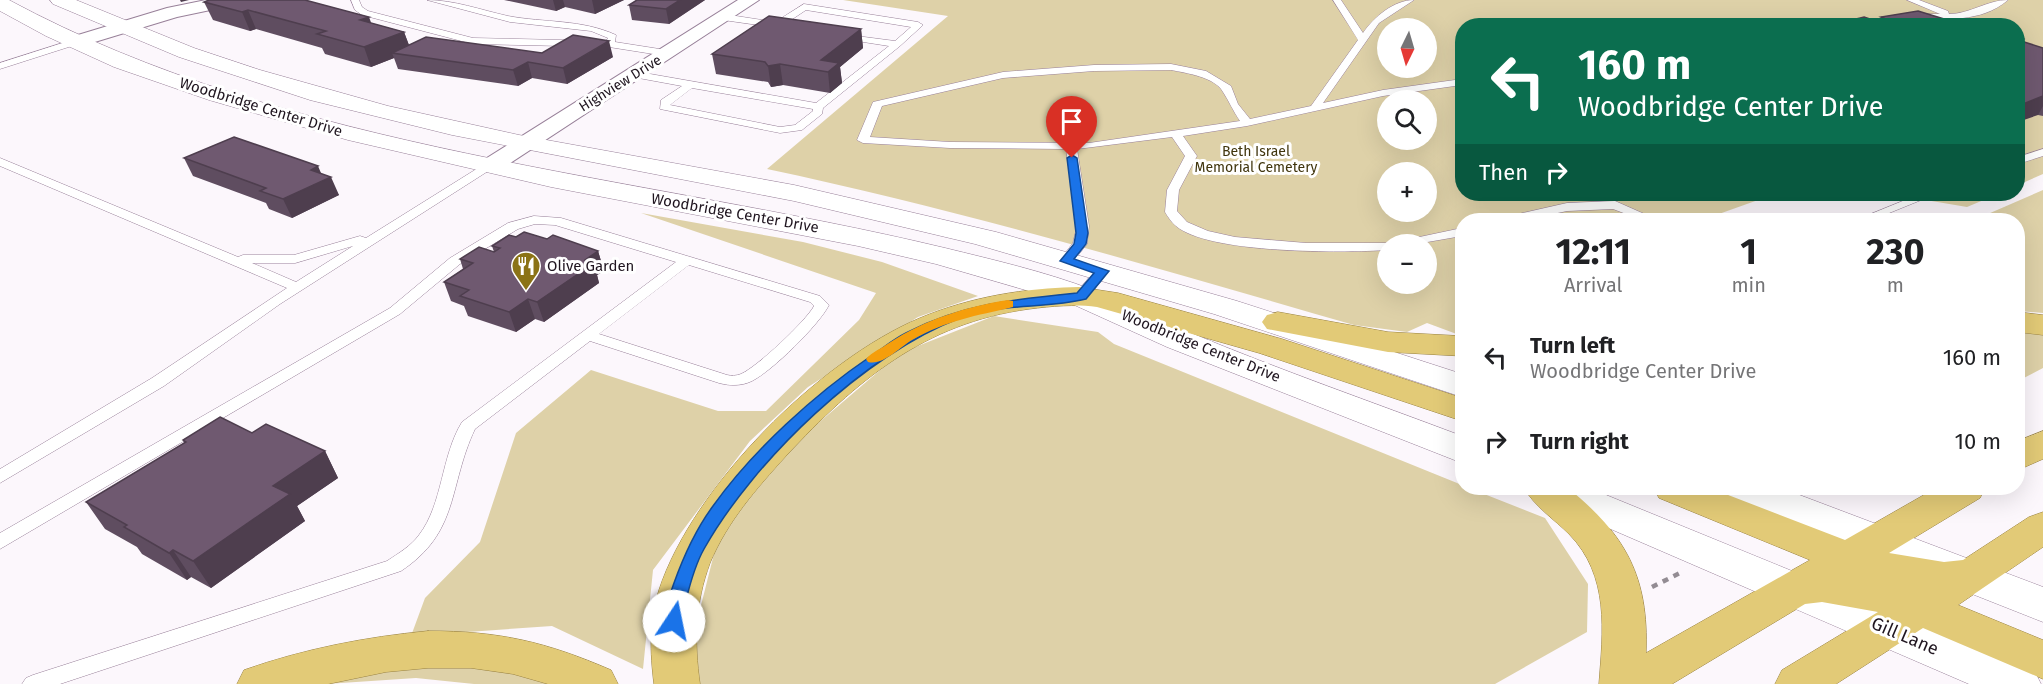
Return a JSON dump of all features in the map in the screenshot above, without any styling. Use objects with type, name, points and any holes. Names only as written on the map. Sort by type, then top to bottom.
[{"type":"highway","points":[[677,684],[673,666],[674,621],[678,598],[694,551],[734,489],[806,415],[878,356],[908,337],[942,321],[987,307],[1092,284],[1219,330],[1455,408]]},
{"type":"highway","points":[[1278,322],[1406,344],[1455,346]]},
{"type":"highway","points":[[2025,323],[2043,325]]},
{"type":"highway","points":[[2025,454],[2043,442]]},
{"type":"highway","points":[[1551,495],[1594,535],[1606,550],[1618,577],[1626,613],[1622,684]]},
{"type":"highway","points":[[1695,495],[1861,547],[1929,578],[1948,579],[1972,575]]},
{"type":"highway","points":[[1634,684],[1861,547],[1954,495]]},
{"type":"highway","points":[[1798,684],[1972,575],[2043,527]]},
{"type":"highway","points":[[1902,618],[2043,660]]},
{"type":"highway","points":[[260,684],[353,658],[388,652],[451,648],[509,654],[534,660],[594,684]]},
{"type":"street","name":"Woodbridge Center Drive","points":[[60,0],[122,28],[205,60],[399,115],[524,143],[834,201],[1066,261],[1092,284],[1179,340],[1455,447]]},
{"type":"street","points":[[75,42],[184,10],[233,0]]},
{"type":"street","name":"Highview Drive","points":[[490,166],[750,0]]},
{"type":"street","name":"Woodbridge Center Drive","points":[[0,3],[75,42],[157,75],[267,110],[357,135],[490,166],[1278,322],[1455,384]]},
{"type":"street","points":[[1570,495],[1792,589]]},
{"type":"street","points":[[1757,495],[1861,547]]},
{"type":"street","points":[[1972,575],[2043,605]]},
{"type":"street","name":"Gill Lane","points":[[1792,589],[1902,618],[2018,684]]},
{"type":"lane","points":[[358,0],[360,10],[369,15],[473,41],[609,44],[666,53]]},
{"type":"lane","points":[[431,0],[510,19],[600,30],[613,37],[609,44]]},
{"type":"lane","points":[[1337,0],[1363,40]]},
{"type":"lane","points":[[1313,110],[1376,21],[1410,0]]},
{"type":"lane","points":[[1911,0],[1955,17]]},
{"type":"lane","points":[[1902,18],[1963,17],[2004,0]]},
{"type":"lane","points":[[691,84],[665,102],[664,107],[780,130],[801,126],[818,112],[818,107],[918,25],[804,7],[776,25]]},
{"type":"lane","points":[[723,17],[798,28]]},
{"type":"lane","points":[[831,34],[897,44]]},
{"type":"lane","points":[[0,66],[75,42]]},
{"type":"lane","points":[[1247,123],[1233,104],[1227,88],[1202,73],[1171,67],[1103,67],[1003,75],[878,104],[863,140],[1071,147],[1247,123],[1383,93],[1455,83]]},
{"type":"lane","points":[[633,74],[818,107]]},
{"type":"lane","points":[[1175,134],[1191,156],[1173,192],[1170,206],[1173,217],[1188,229],[1212,237],[1275,245],[1322,248],[1377,246]]},
{"type":"lane","points":[[1066,261],[1080,244],[1082,233],[1071,147]]},
{"type":"lane","points":[[2025,158],[2043,152]]},
{"type":"lane","points":[[0,162],[297,287]]},
{"type":"lane","points":[[0,477],[149,388],[297,287],[490,166]]},
{"type":"lane","points":[[1880,213],[1912,201]]},
{"type":"lane","points":[[1541,213],[1567,207],[1615,205],[1635,213]]},
{"type":"lane","points":[[0,542],[395,311],[455,261],[523,222],[556,221],[815,299],[822,305],[822,310],[749,376],[739,380],[725,380],[587,335]]},
{"type":"lane","points":[[219,254],[255,261],[283,260],[308,256],[383,233]]},
{"type":"lane","points":[[1437,237],[1455,233]]},
{"type":"lane","points":[[33,684],[405,560],[423,546],[435,527],[457,445],[468,426],[687,260]]},
{"type":"path","points":[[1646,590],[1687,570]]},
{"type":"green space","name":"Beth Israel Memorial Cemetery","points":[[843,0],[2043,0],[2043,174],[2025,182],[2025,18],[1455,18],[1455,201],[1755,201],[1722,213],[1455,213],[1455,333],[1427,323],[1407,332],[1354,325],[989,222],[767,169],[948,16]]},
{"type":"green space","points":[[2043,190],[2043,313],[2025,312],[2025,213],[1990,213],[2018,201],[2025,201],[2025,198]]},
{"type":"green space","points":[[1931,201],[1981,201],[1967,207]]},
{"type":"green space","points":[[641,213],[803,242],[882,262],[978,296],[918,317],[808,387],[750,441],[653,570],[643,669],[552,626],[411,636],[425,598],[480,542],[516,433],[591,370],[718,411],[766,411],[859,320],[876,293]]},
{"type":"green space","points":[[994,316],[1098,332],[1114,344],[1455,482],[1455,495],[1487,495],[1545,518],[1588,584],[1587,632],[1495,684],[700,684],[689,653],[720,530],[788,449],[900,353]]},
{"type":"green space","points":[[2025,331],[2043,334],[2043,368],[2025,377]]},
{"type":"green space","points":[[415,664],[508,670],[552,684],[474,684],[416,678],[326,684]]},
{"type":"building","points":[[209,0],[305,0],[369,17],[360,20],[404,32],[364,47],[317,34],[326,31],[248,10],[242,12],[204,2]]},
{"type":"building","points":[[637,0],[680,0],[666,9],[629,5]]},
{"type":"building","points":[[1918,11],[1941,18],[1883,18],[1881,17]]},
{"type":"building","points":[[769,16],[861,29],[821,60],[839,63],[828,72],[780,64],[768,66],[765,62],[712,54]]},
{"type":"building","points":[[573,35],[609,41],[563,68],[528,62],[513,70],[392,53],[426,37],[542,53]]},
{"type":"building","points":[[2025,42],[2043,48],[2043,96],[2025,103]]},
{"type":"building","points":[[234,137],[318,166],[311,170],[331,177],[283,199],[260,191],[266,188],[184,158]]},
{"type":"building","points":[[524,232],[547,239],[553,235],[598,251],[585,260],[594,263],[537,302],[528,299],[509,312],[460,296],[469,290],[444,282],[473,263],[460,259],[479,247],[494,252],[500,248],[492,246],[509,235],[516,237]]},
{"type":"building","points":[[220,417],[252,433],[266,424],[325,451],[273,486],[290,494],[193,561],[173,550],[169,553],[124,527],[127,525],[86,502],[186,442],[183,440]]},
{"type":"slow traffic","points":[[873,359],[908,337],[958,314],[1008,304]]},
{"type":"place","name":"Olive Garden","points":[[526,292]]},
{"type":"route","points":[[674,621],[678,598],[694,551],[719,509],[734,489],[769,452],[842,382],[908,337],[958,314],[1003,305],[1081,296],[1102,271],[1066,261],[1080,244],[1083,226],[1072,158]]}]
